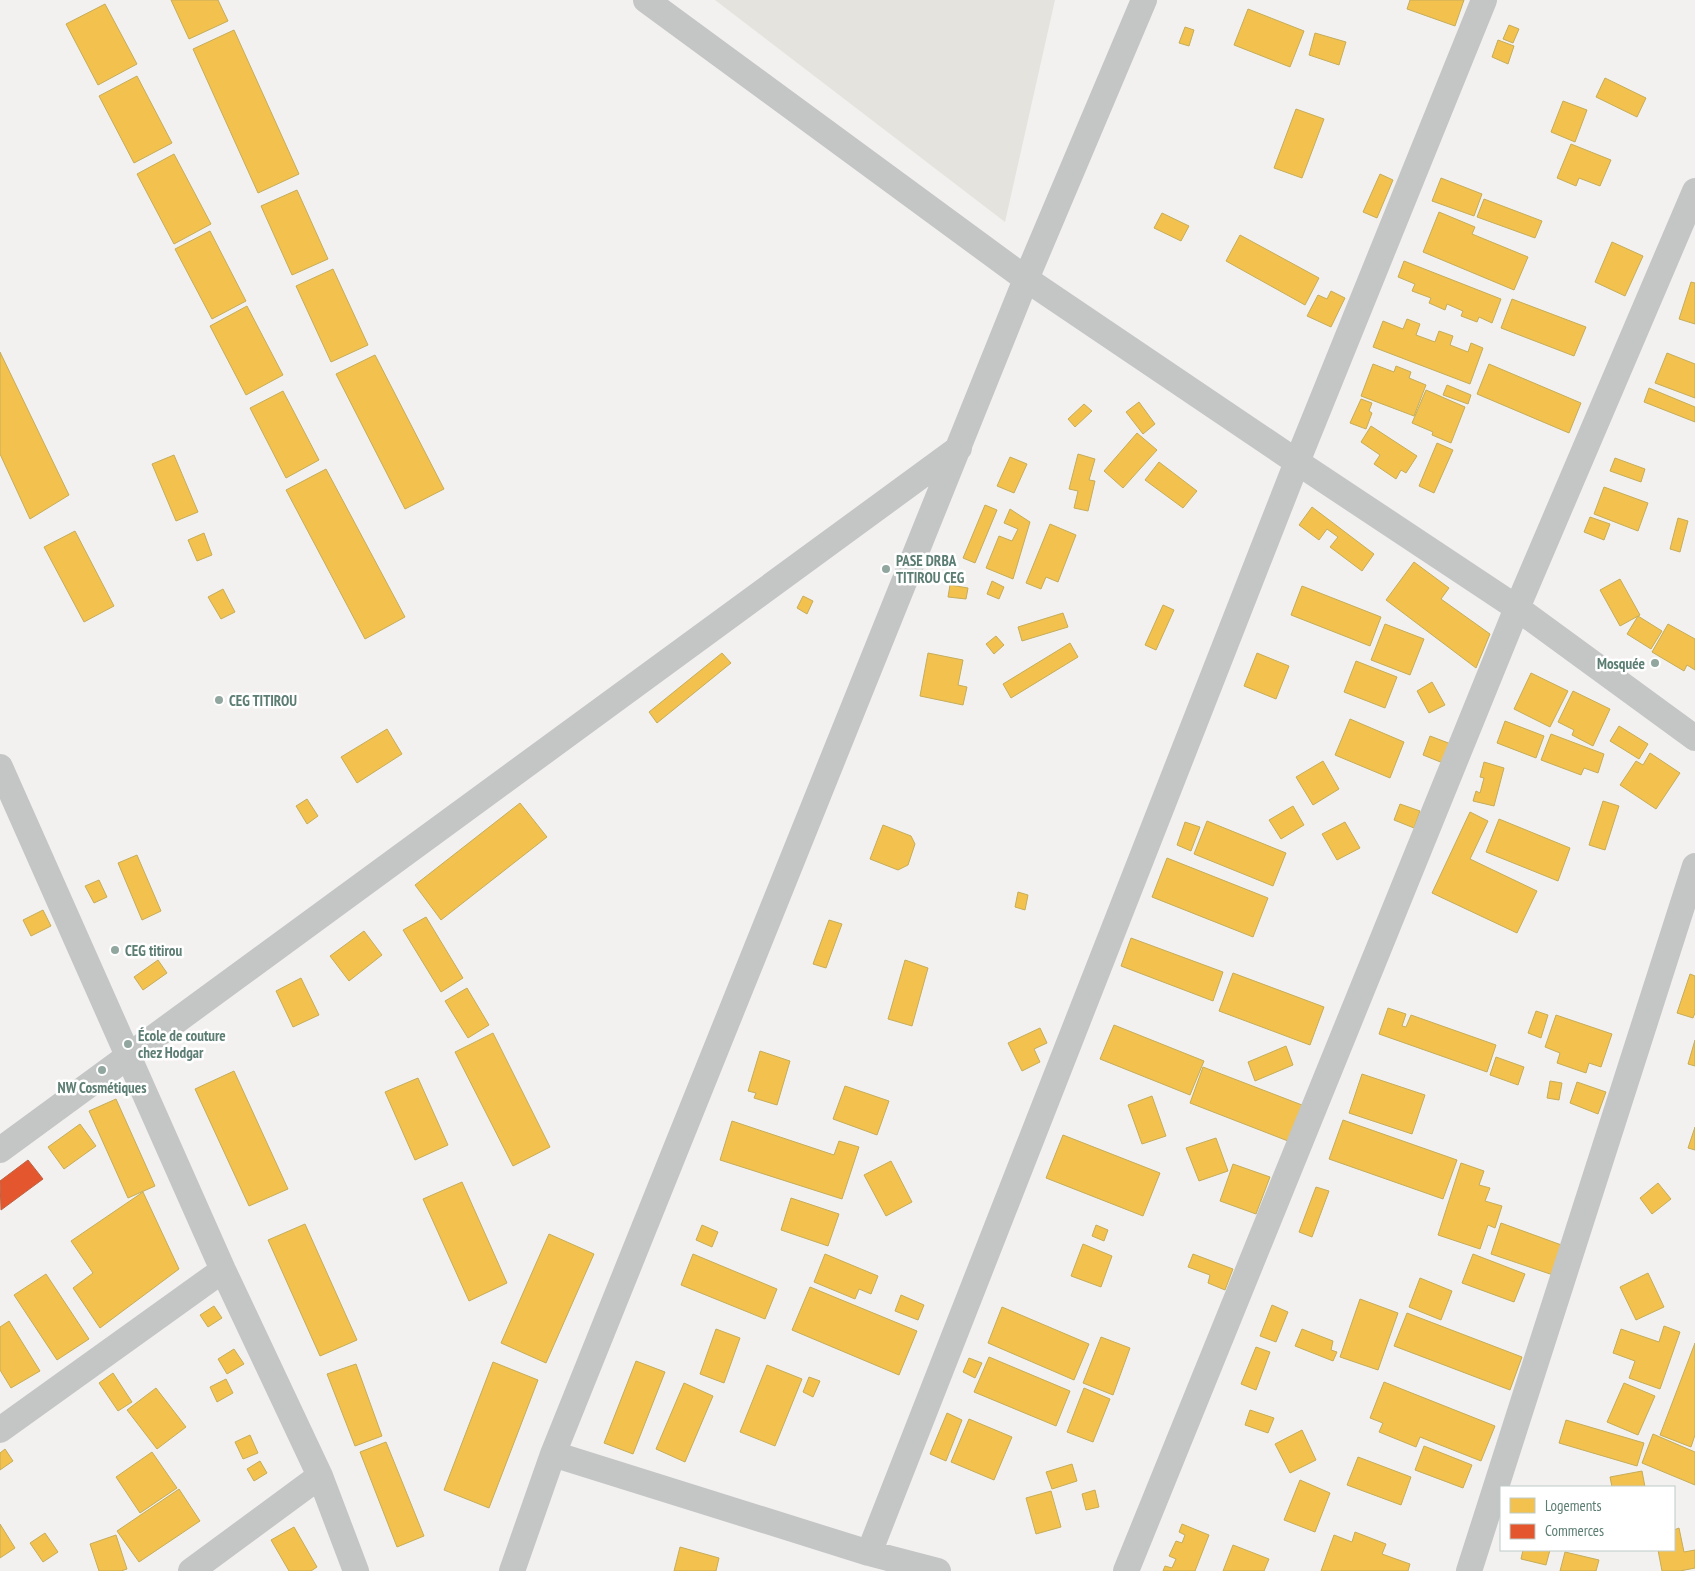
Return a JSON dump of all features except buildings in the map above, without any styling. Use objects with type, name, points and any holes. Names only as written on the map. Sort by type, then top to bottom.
[{"type":"street","points":[[646,0],[1026,279],[1517,608],[1695,738]]},
{"type":"street","points":[[512,1571],[553,1454],[1026,279],[1144,0]]},
{"type":"street","points":[[869,1553],[1297,462],[1484,0]]},
{"type":"street","points":[[1126,1571],[1517,608],[1695,191]]},
{"type":"street","points":[[0,1150],[959,448]]},
{"type":"street","points":[[0,767],[223,1270],[320,1476],[356,1571]]},
{"type":"street","points":[[1469,1571],[1695,866]]},
{"type":"street","points":[[0,1430],[223,1270]]},
{"type":"street","points":[[553,1454],[869,1553],[938,1571]]},
{"type":"street","points":[[192,1571],[320,1476]]},
{"type":"shaded area","points":[[715,0],[1055,0],[1005,222]]},
{"type":"place","name":"PASE DRBA TITIROU CEG","points":[[886,569]]},
{"type":"place","name":"Mosquée","points":[[1655,663]]},
{"type":"place","name":"CEG TITIROU","points":[[219,700]]},
{"type":"place","name":"CEG titirou","points":[[115,950]]},
{"type":"place","name":"École de couture chez Hodgar","points":[[128,1044]]},
{"type":"place","name":"NW Cosmétiques","points":[[102,1070]]}]
